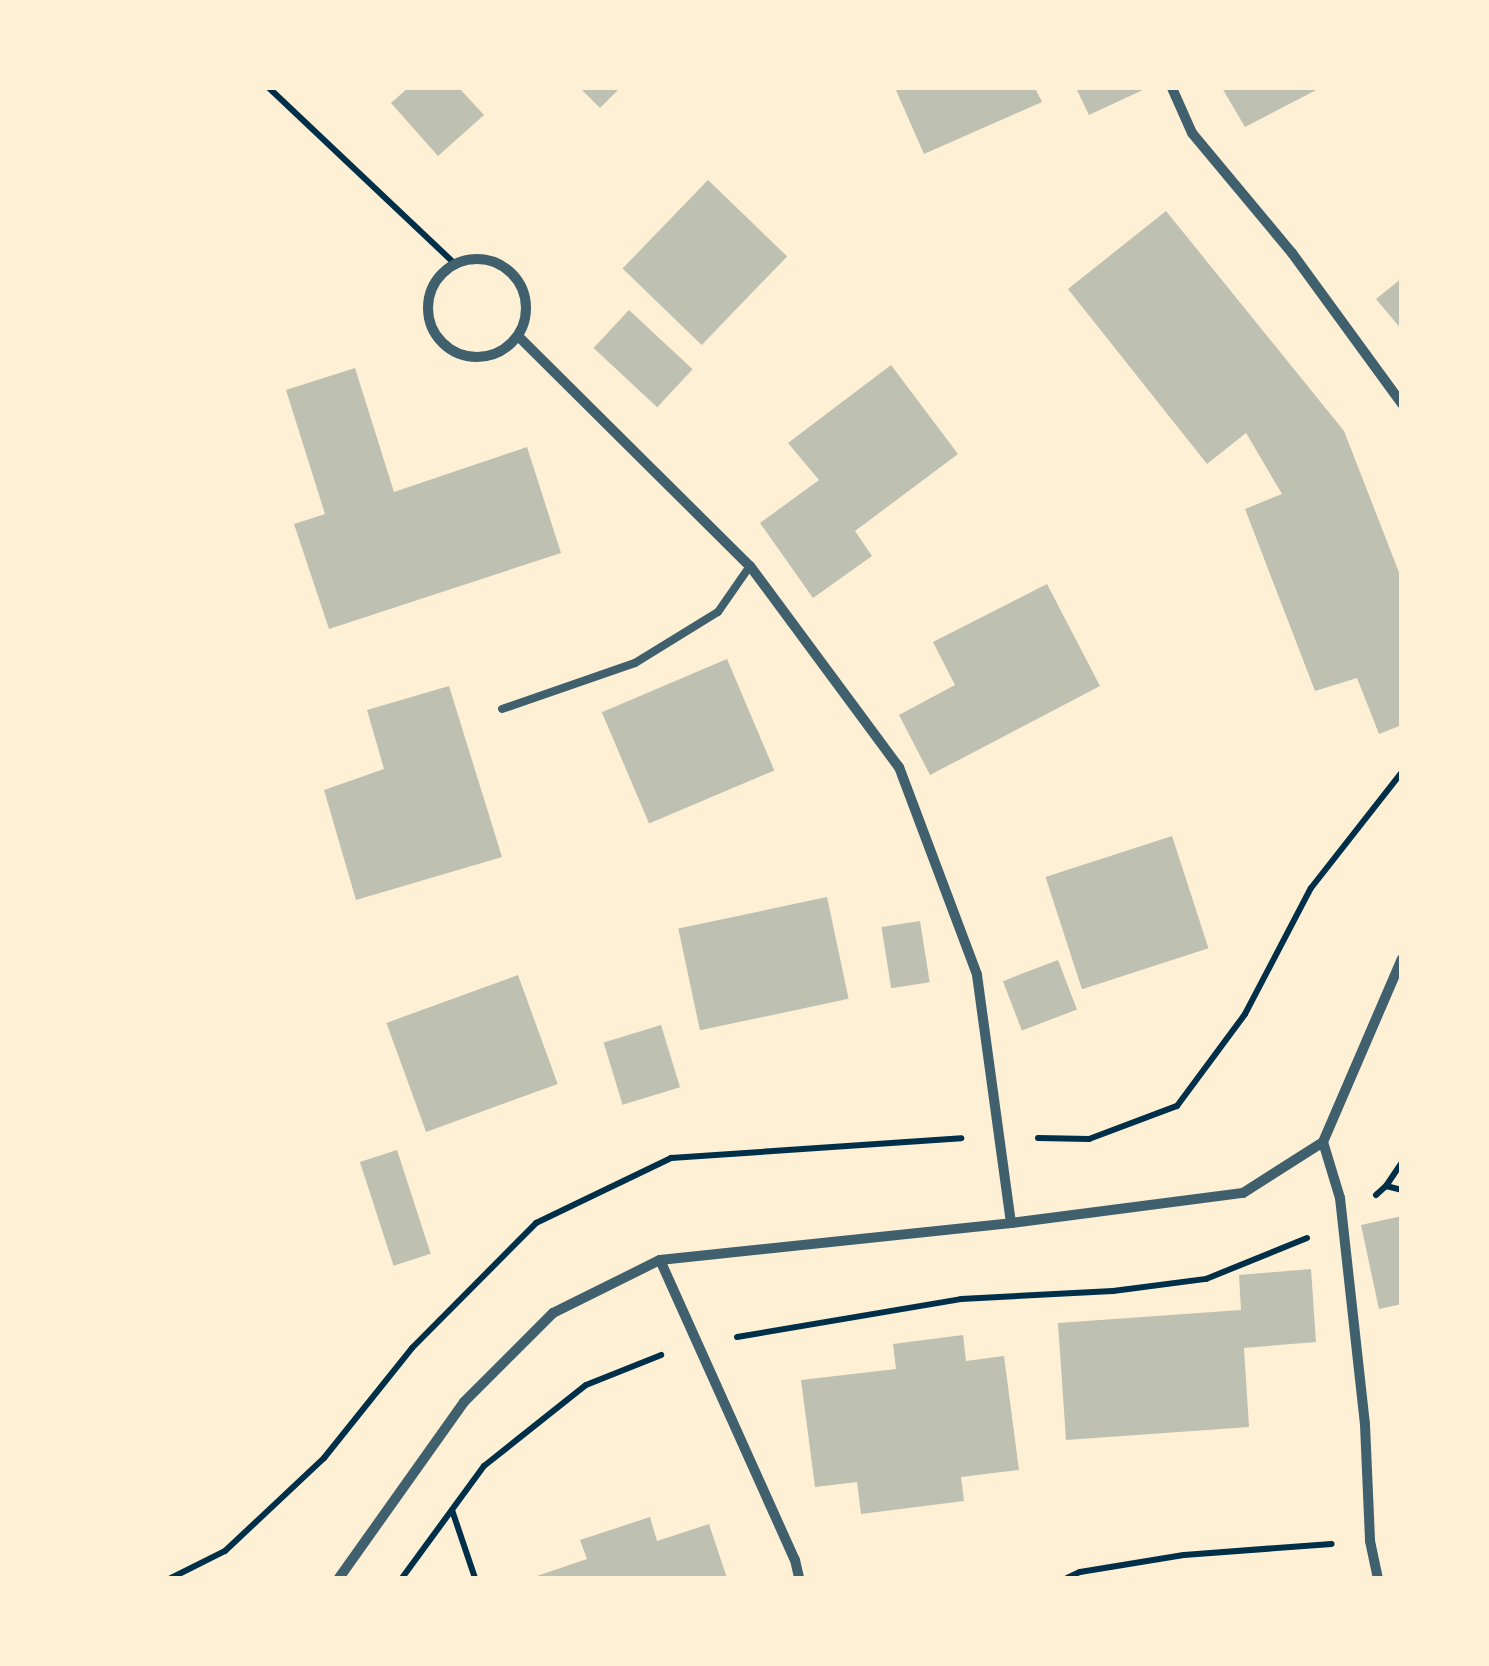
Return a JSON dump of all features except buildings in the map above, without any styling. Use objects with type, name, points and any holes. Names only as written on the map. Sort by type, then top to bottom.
[{"type":"street","points":[[1172,88],[1192,134],[1292,253],[1402,404]]},
{"type":"street","points":[[483,258],[511,272],[527,300],[518,336],[499,352],[482,358],[464,356],[438,339],[427,308],[439,276],[454,263],[483,258]]},
{"type":"street","points":[[518,336],[750,566],[898,767],[977,975],[1011,1223]]},
{"type":"street","points":[[339,1578],[464,1402],[553,1312],[660,1260],[1011,1223],[1243,1193],[1323,1142],[1402,958]]},
{"type":"street","points":[[1323,1142],[1340,1198],[1364,1424],[1370,1541],[1378,1578]]},
{"type":"street","points":[[660,1260],[795,1560],[798,1578]]},
{"type":"lane","points":[[502,709],[635,663],[718,612],[750,566]]},
{"type":"path","points":[[269,88],[454,263]]},
{"type":"path","points":[[170,1578],[225,1551],[324,1458],[412,1348],[536,1223],[671,1158],[854,1142],[1000,1137],[1089,1139],[1177,1106],[1245,1014],[1310,888],[1402,772]]},
{"type":"path","points":[[1386,1186],[1402,1162]]},
{"type":"path","points":[[402,1578],[484,1466],[586,1385],[698,1345],[961,1298],[1113,1291],[1206,1279],[1342,1223]]},
{"type":"path","points":[[452,1510],[475,1578]]},
{"type":"path","points":[[1067,1578],[1080,1572],[1184,1555],[1370,1541]]}]
